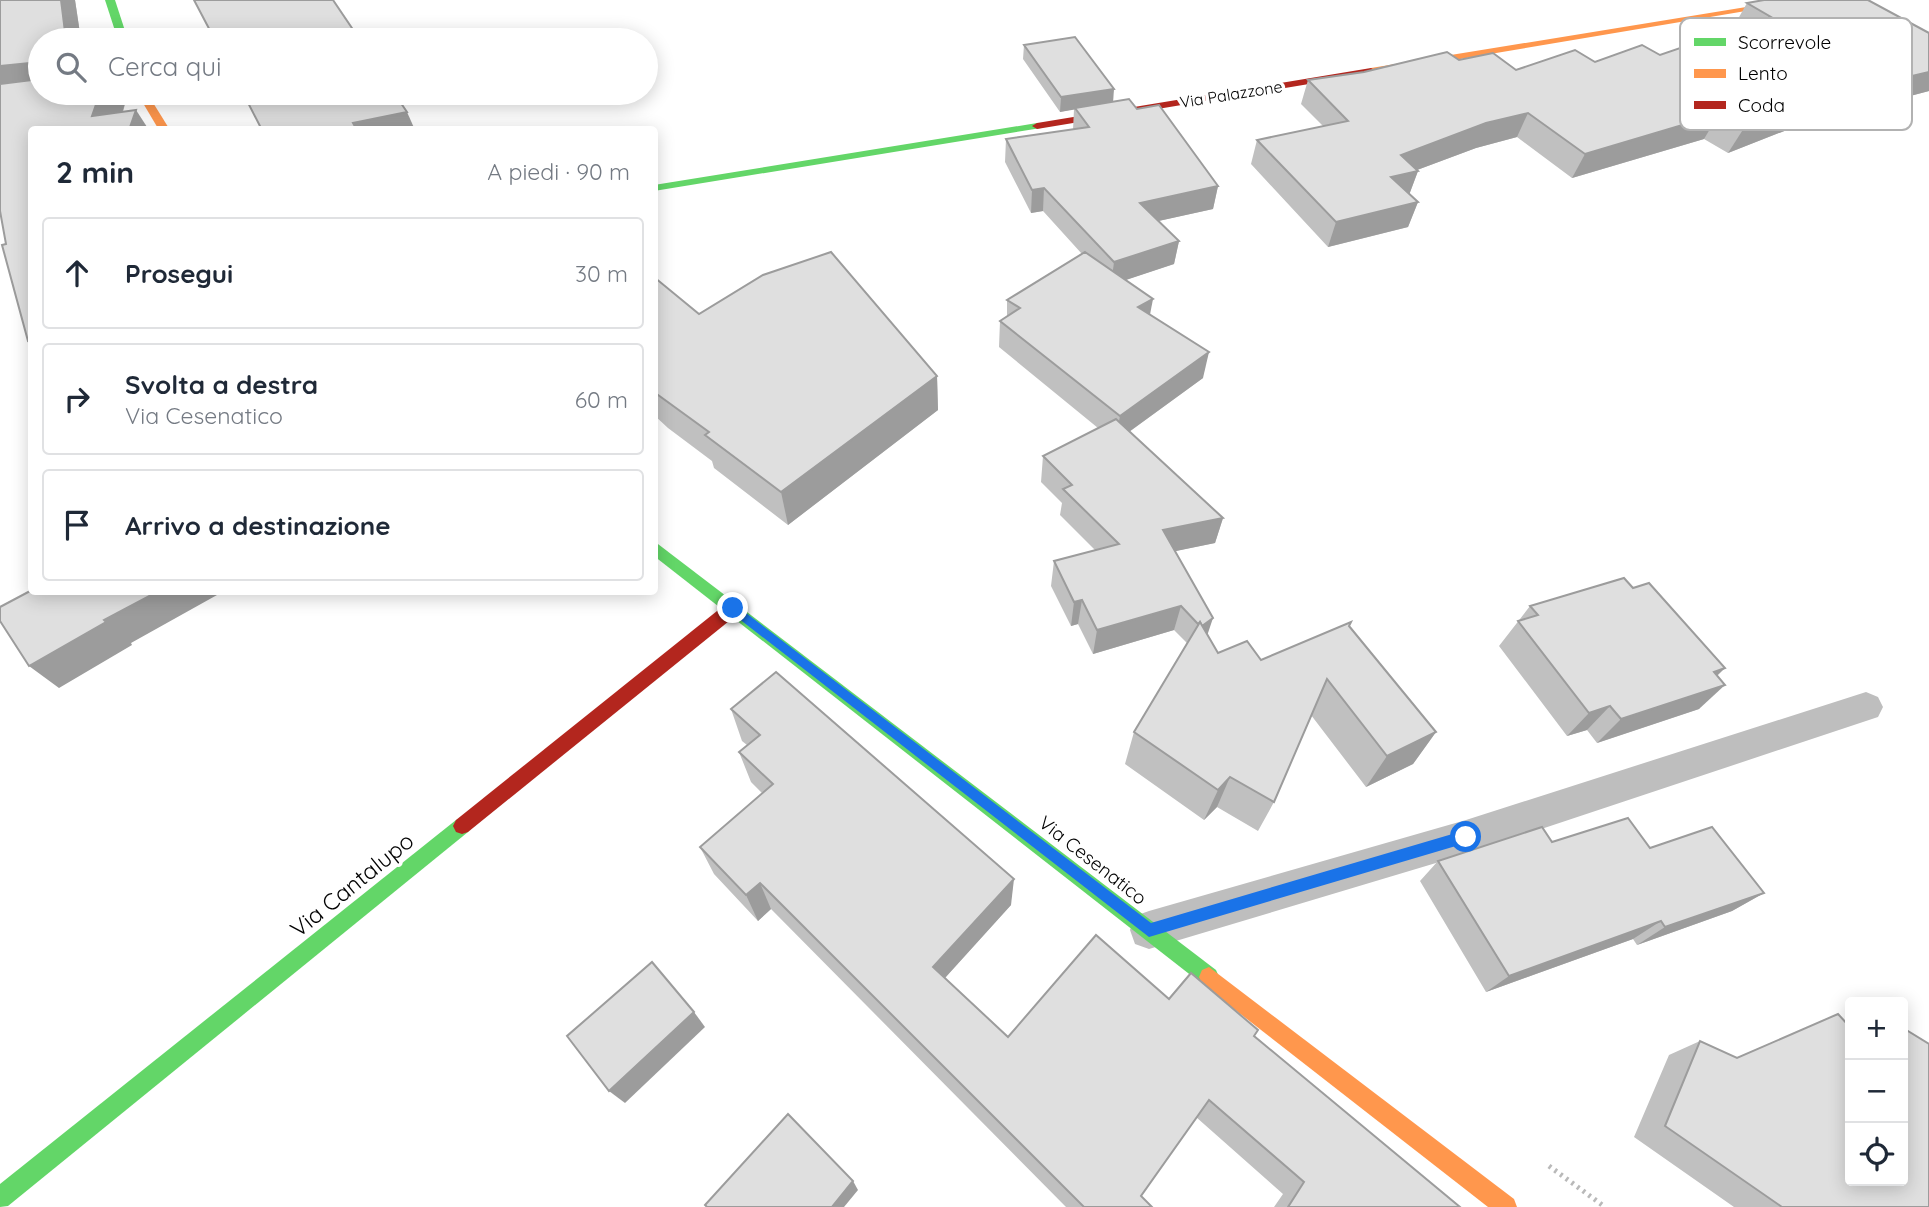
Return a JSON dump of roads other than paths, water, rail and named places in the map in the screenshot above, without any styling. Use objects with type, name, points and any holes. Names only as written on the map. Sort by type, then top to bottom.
[{"type":"street","points":[[110,0],[120,28]]},
{"type":"street","name":"Via Palazzone","points":[[1697,18],[1807,0]]},
{"type":"street","name":"Via Palazzone","points":[[658,187],[1680,21]]},
{"type":"street","points":[[149,105],[163,126]]},
{"type":"street","name":"Via Cesenatico","points":[[658,550],[1506,1207]]},
{"type":"street","name":"Via Cantalupo","points":[[0,1198],[733,608]]},
{"type":"lane","points":[[1149,930],[1466,837],[1866,707]]}]
